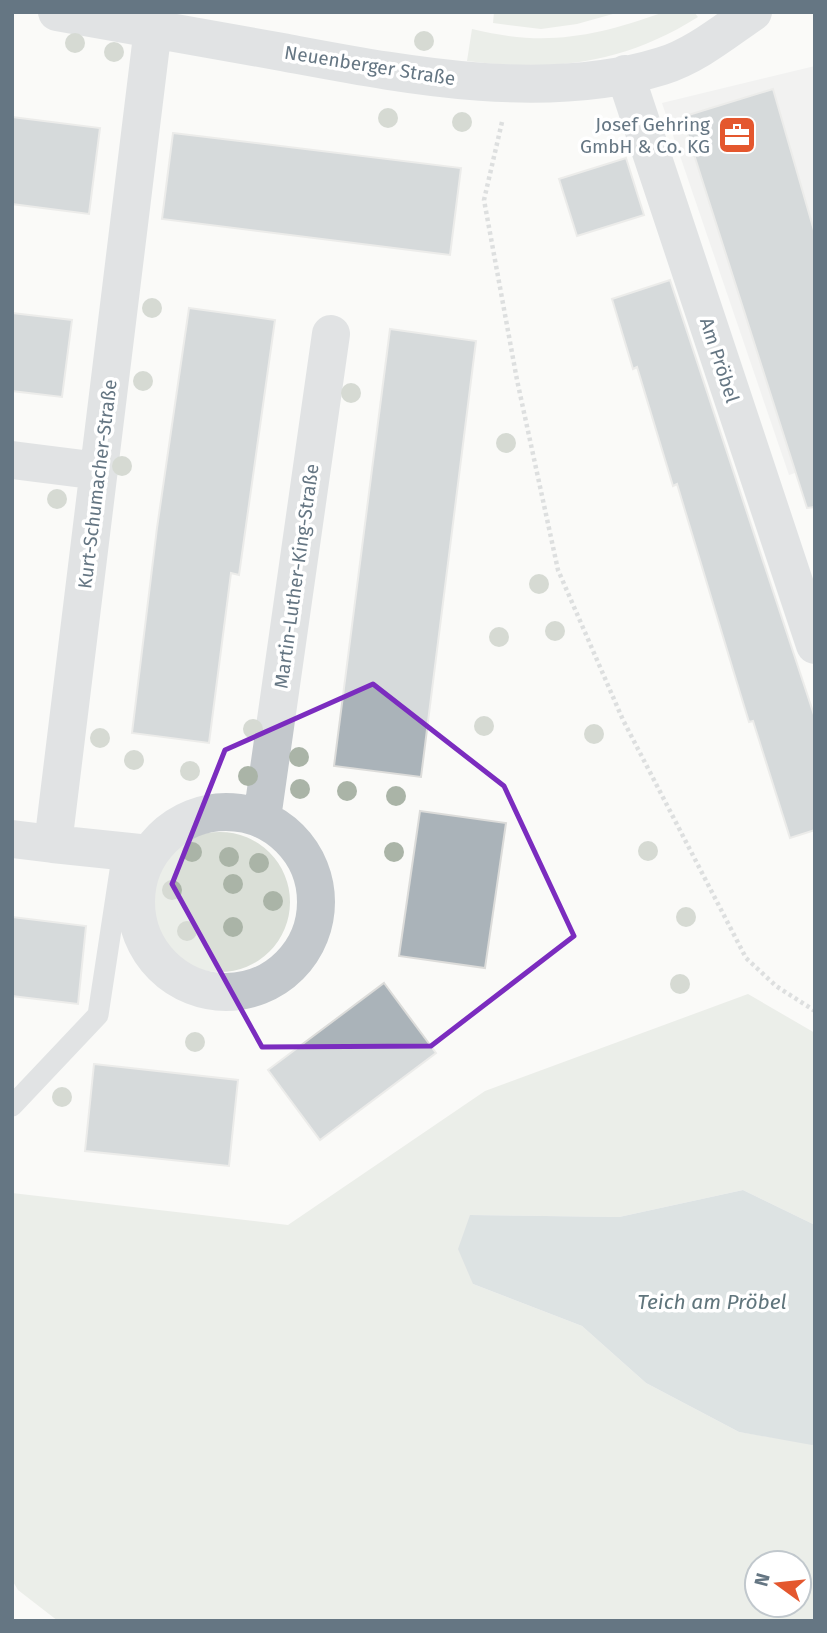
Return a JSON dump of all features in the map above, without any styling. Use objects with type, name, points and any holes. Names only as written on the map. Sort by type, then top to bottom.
[{"type":"street","name":"Neuenberger Straße","points":[[57,12],[416,76],[510,83],[568,82],[625,75],[663,65],[687,54],[753,12]]},
{"type":"street","name":"Kurt-Schumacher-Straße","points":[[53,844],[153,28]]},
{"type":"street","name":"Am Pröbel","points":[[625,75],[815,645]]},
{"type":"street","name":"Martin-Luther-King-Straße","points":[[262,818],[331,334]]},
{"type":"street","points":[[12,460],[99,471]]},
{"type":"street","points":[[12,839],[136,853],[187,820],[211,812],[237,811],[262,818],[287,834],[306,858],[316,887],[316,918],[306,946],[287,970],[261,986],[232,993],[201,990],[174,978],[153,956],[140,932],[135,906],[138,879],[136,853]]},
{"type":"lane","points":[[12,1107],[98,1015],[136,853]]},
{"type":"path","points":[[510,83],[484,200],[517,380],[558,570],[623,720],[746,958],[776,986],[815,1010]]},
{"type":"highlighted area","points":[[373,684],[504,786],[574,936],[431,1046],[262,1047],[172,884],[225,750]]},
{"type":"shaded area","points":[[494,12],[620,12],[577,24],[541,29],[493,23]]},
{"type":"shaded area","points":[[664,12],[694,12],[698,17],[642,45],[587,61],[529,65],[467,61],[472,29],[523,37],[569,37],[615,28]]},
{"type":"shaded area","points":[[815,66],[815,466],[789,475],[662,103]]},
{"type":"shaded area","points":[[220,832],[247,837],[270,852],[285,875],[290,902],[285,929],[270,952],[247,967],[220,972],[193,967],[170,952],[155,929],[150,902],[155,875],[170,852],[193,837]]},
{"type":"shaded area","points":[[748,994],[815,1033],[815,1225],[743,1190],[619,1217],[470,1215],[473,1284],[582,1326],[646,1383],[739,1432],[815,1444],[815,1621],[58,1621],[18,1590],[12,1580],[12,1193],[288,1225],[485,1091]]},
{"type":"water","name":"Teich am Pröbel","points":[[743,1190],[815,1225],[815,1444],[812,1445],[739,1432],[646,1383],[582,1326],[473,1284],[458,1249],[470,1215],[619,1217]]},
{"type":"building","points":[[773,89],[815,234],[815,507],[807,508],[682,117]]},
{"type":"building","points":[[12,117],[100,128],[89,214],[12,204]]},
{"type":"building","points":[[173,133],[461,168],[450,255],[162,219]]},
{"type":"building","points":[[626,158],[644,215],[577,236],[559,179]]},
{"type":"building","points":[[670,280],[815,718],[815,830],[790,838],[753,721],[749,722],[677,484],[673,486],[637,367],[633,369],[612,299]]},
{"type":"building","points":[[189,308],[275,320],[239,575],[231,573],[209,743],[132,733],[157,528]]},
{"type":"building","points":[[12,313],[72,320],[62,397],[12,391]]},
{"type":"building","points":[[390,329],[476,341],[421,777],[334,766]]},
{"type":"building","points":[[420,811],[506,823],[485,968],[399,956]]},
{"type":"building","points":[[12,917],[86,926],[78,1004],[12,996]]},
{"type":"building","points":[[384,983],[436,1053],[320,1140],[268,1070]]},
{"type":"building","points":[[94,1064],[238,1080],[229,1166],[85,1151]]},
{"type":"place","name":"Josef Gehring GmbH & Co. KG","points":[[737,135]]}]
